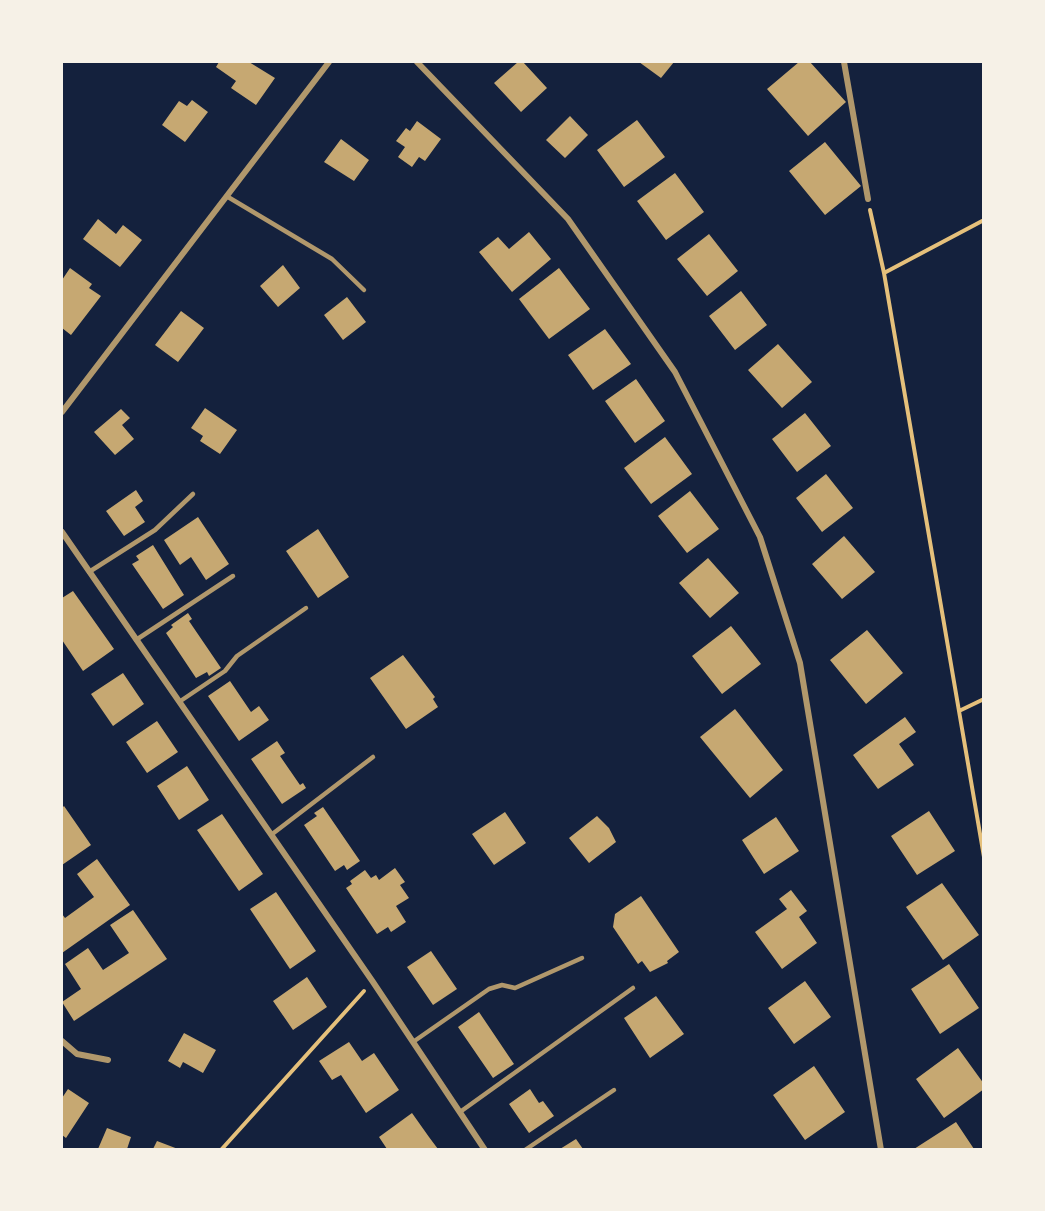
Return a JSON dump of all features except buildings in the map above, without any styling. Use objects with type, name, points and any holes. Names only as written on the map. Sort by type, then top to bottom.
[{"type":"street","points":[[62,412],[329,62]]},
{"type":"street","points":[[417,62],[568,219],[675,372],[760,537],[800,663],[881,1149]]},
{"type":"street","points":[[844,62],[868,199]]},
{"type":"street","points":[[62,532],[373,982],[485,1149]]},
{"type":"street","points":[[62,1041],[77,1053],[108,1060]]},
{"type":"lane","points":[[228,197],[333,260],[364,290]]},
{"type":"lane","points":[[89,572],[155,530],[193,495]]},
{"type":"lane","points":[[136,640],[233,576]]},
{"type":"lane","points":[[179,702],[225,671],[237,656],[306,608]]},
{"type":"lane","points":[[271,835],[373,757]]},
{"type":"lane","points":[[413,1042],[489,989],[502,985],[515,988],[582,958]]},
{"type":"lane","points":[[460,1112],[633,988]]},
{"type":"lane","points":[[525,1149],[614,1090]]},
{"type":"path","points":[[868,199],[884,273],[984,856]]},
{"type":"path","points":[[884,273],[984,220]]},
{"type":"path","points":[[959,711],[984,699]]},
{"type":"path","points":[[221,1149],[373,982]]}]
